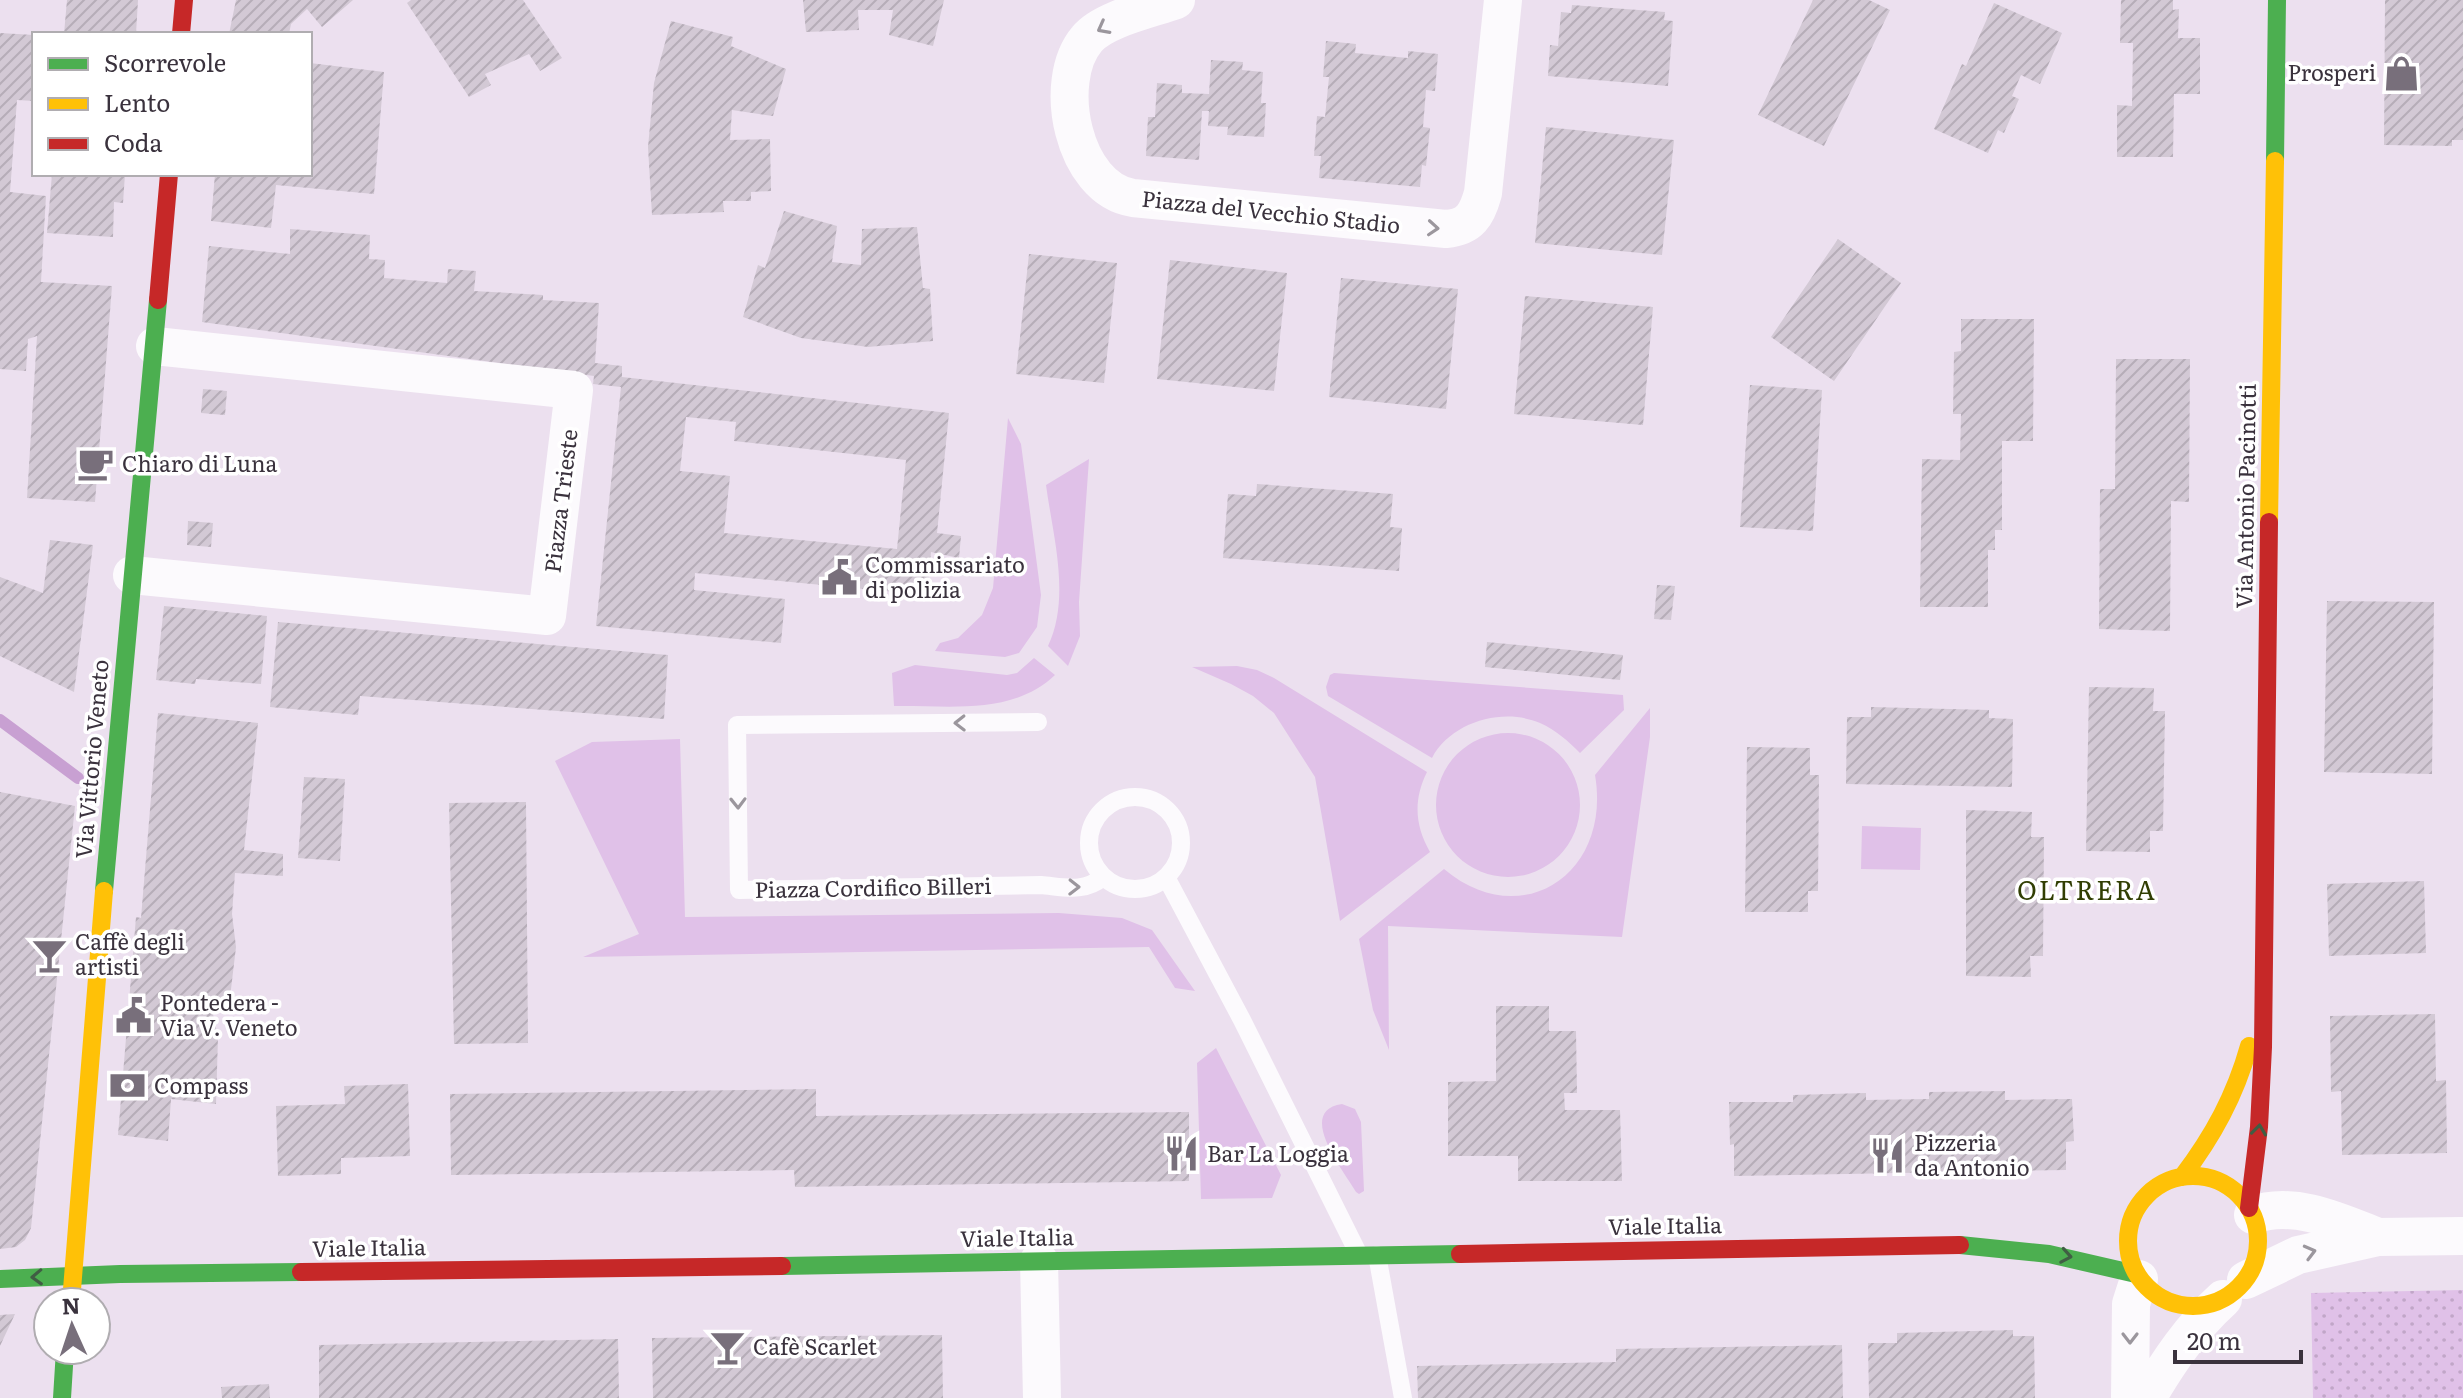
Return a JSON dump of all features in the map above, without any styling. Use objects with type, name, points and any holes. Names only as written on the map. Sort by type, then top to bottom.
[{"type":"street","points":[[181,32],[184,0]]},
{"type":"street","name":"Piazza del Vecchio Stadio","points":[[1176,0],[1101,27],[1082,45],[1071,66],[1069,106],[1078,141],[1092,169],[1111,190],[1133,198],[1446,229],[1471,221],[1481,201],[1503,0]]},
{"type":"street","name":"Via Antonio Pacinotti","points":[[2251,1211],[2265,1050],[2262,993],[2277,0]]},
{"type":"street","name":"Via Vittorio Veneto","points":[[73,1286],[169,176]]},
{"type":"street","name":"Piazza Trieste","points":[[132,575],[547,616],[574,390],[155,346]]},
{"type":"street","name":"Via Antonio Pacinotti","points":[[2182,1177],[2215,1134],[2233,1099],[2262,993]]},
{"type":"street","points":[[2147,1398],[2173,1354],[2201,1319],[2234,1289],[2253,1265],[2258,1246],[2251,1211],[2237,1192],[2202,1176],[2165,1182],[2149,1192],[2131,1218],[2127,1243],[2137,1276],[2156,1295],[2174,1303],[2197,1306],[2234,1289],[2298,1255],[2383,1237],[2463,1236]]},
{"type":"street","points":[[2251,1211],[2287,1210],[2340,1222],[2383,1237]]},
{"type":"street","points":[[2113,1223],[2131,1218]]},
{"type":"street","name":"Viale Italia","points":[[74,1276],[1961,1245],[2043,1237]]},
{"type":"street","name":"Viale Italia","points":[[1961,1245],[2052,1253],[2103,1263],[2137,1276]]},
{"type":"street","points":[[1039,1261],[1042,1398]]},
{"type":"street","points":[[0,1279],[74,1276]]},
{"type":"street","points":[[2130,1398],[2131,1304],[2137,1276]]},
{"type":"street","points":[[60,1397],[63,1366]]},
{"type":"lane","name":"Piazza Cordifico Billeri","points":[[1038,722],[737,725],[739,890],[1092,886],[1103,877]]},
{"type":"lane","points":[[1140,796],[1168,809],[1177,821],[1181,851],[1176,866],[1166,877],[1146,888],[1130,889],[1117,886],[1103,877],[1094,866],[1090,853],[1092,825],[1110,804],[1140,796]]},
{"type":"lane","points":[[1166,877],[1368,1255],[1403,1398]]},
{"type":"shaded area","points":[[1008,418],[1021,444],[1041,595],[1037,627],[1019,653],[1005,657],[935,651],[940,643],[958,638],[982,615],[993,588]]},
{"type":"shaded area","points":[[1089,459],[1079,602],[1080,636],[1068,666],[1048,646],[1055,627],[1059,587],[1046,485]]},
{"type":"shaded area","points":[[1034,658],[1055,675],[1019,697],[979,706],[894,706],[892,673],[915,665],[1007,675],[1017,673]]},
{"type":"shaded area","points":[[1237,666],[1274,678],[1427,772],[1419,793],[1418,813],[1421,832],[1430,852],[1340,921],[1315,777],[1274,713],[1253,696],[1192,667]]},
{"type":"shaded area","points":[[1330,675],[1623,695],[1624,710],[1580,753],[1546,726],[1526,718],[1510,717],[1479,721],[1465,727],[1452,735],[1432,758],[1328,696],[1326,687]]},
{"type":"shaded area","points":[[1650,708],[1650,737],[1622,937],[1388,926],[1389,1050],[1373,1010],[1359,939],[1444,869],[1473,888],[1502,896],[1530,894],[1555,884],[1575,865],[1589,841],[1597,810],[1595,775]]},
{"type":"shaded area","points":[[1508,733],[1535,739],[1559,754],[1574,778],[1580,805],[1574,832],[1559,856],[1535,871],[1508,877],[1481,871],[1457,856],[1442,832],[1436,805],[1442,778],[1457,754],[1481,739]]},
{"type":"shaded area","points":[[680,739],[685,917],[1059,913],[1122,918],[1152,930],[1195,991],[1175,988],[1149,947],[583,957],[639,934],[555,761],[592,742]]},
{"type":"shaded area","points":[[1862,826],[1921,828],[1920,870],[1861,869]]},
{"type":"shaded area","points":[[1216,1048],[1281,1175],[1272,1198],[1201,1199],[1197,1063]]},
{"type":"shaded area","points":[[1342,1104],[1355,1109],[1361,1122],[1364,1191],[1359,1194],[1334,1157],[1323,1129],[1323,1118],[1329,1109]]},
{"type":"shaded area","points":[[2463,1290],[2463,1398],[2313,1398],[2311,1293]]},
{"type":"building","points":[[67,0],[138,0],[136,32],[64,32]]},
{"type":"building","points":[[236,0],[353,0],[322,27],[307,9],[291,24],[289,32],[229,32]]},
{"type":"building","points":[[411,0],[523,0],[562,58],[540,71],[529,54],[485,74],[491,85],[469,97],[407,3]]},
{"type":"building","points":[[803,0],[944,0],[933,46],[889,35],[893,10],[858,10],[859,30],[806,32]]},
{"type":"building","points":[[1813,0],[1869,0],[1890,10],[1824,146],[1758,115]]},
{"type":"building","points":[[2121,0],[2173,0],[2173,10],[2179,9],[2178,38],[2200,38],[2200,94],[2174,94],[2173,157],[2117,157],[2117,105],[2132,106],[2133,43],[2120,43]]},
{"type":"building","points":[[2385,0],[2463,0],[2463,140],[2452,140],[2452,146],[2384,145]]},
{"type":"building","points":[[1994,3],[2062,33],[2040,84],[2021,75],[2012,96],[2019,99],[2004,133],[1998,130],[1988,153],[1934,129],[1962,64],[1966,66]]},
{"type":"building","points":[[1572,5],[1665,12],[1664,20],[1673,21],[1668,86],[1548,76],[1550,45],[1558,46],[1561,12],[1571,13]]},
{"type":"building","points":[[671,21],[733,37],[731,46],[786,69],[773,116],[732,110],[730,140],[770,139],[771,191],[751,192],[751,201],[723,201],[724,212],[652,215],[648,147],[654,83]]},
{"type":"building","points":[[0,33],[32,35],[32,101],[17,100],[10,192],[46,196],[41,282],[112,286],[95,502],[27,498],[37,336],[28,339],[26,371],[0,369]]},
{"type":"building","points":[[1326,41],[1356,44],[1355,53],[1408,58],[1408,51],[1438,54],[1435,91],[1426,90],[1423,127],[1430,128],[1426,166],[1422,165],[1420,187],[1319,178],[1321,156],[1314,156],[1317,116],[1325,117],[1329,77],[1323,77]]},
{"type":"building","points":[[1211,60],[1243,62],[1242,70],[1263,72],[1261,103],[1266,103],[1264,137],[1227,135],[1228,127],[1208,126],[1209,111],[1202,111],[1199,160],[1146,156],[1148,117],[1155,117],[1157,83],[1182,85],[1182,93],[1209,94]]},
{"type":"building","points":[[312,63],[384,72],[374,194],[276,185],[271,228],[211,221],[215,176],[312,176]]},
{"type":"building","points":[[1546,127],[1674,140],[1662,255],[1535,243]]},
{"type":"building","points":[[52,176],[125,176],[123,203],[114,202],[113,237],[47,233]]},
{"type":"building","points":[[784,211],[837,226],[832,262],[861,265],[862,229],[917,227],[923,288],[930,289],[933,341],[868,347],[801,338],[743,317],[758,265],[765,268]]},
{"type":"building","points":[[290,229],[370,235],[369,259],[385,260],[384,278],[447,283],[448,269],[476,271],[474,291],[543,295],[543,300],[599,303],[595,363],[622,366],[622,377],[949,413],[937,533],[961,536],[959,558],[931,552],[927,595],[695,573],[694,590],[785,599],[781,643],[596,626],[621,387],[593,384],[594,376],[202,322],[209,246],[290,254]],"holes":[[[686,417],[736,422],[734,441],[906,460],[897,549],[724,533],[730,476],[680,471]]]},
{"type":"building","points":[[1838,239],[1901,283],[1834,381],[1771,337]]},
{"type":"building","points":[[1029,254],[1117,263],[1104,383],[1016,374]]},
{"type":"building","points":[[1170,260],[1287,273],[1274,391],[1157,379]]},
{"type":"building","points":[[1341,278],[1458,289],[1446,409],[1329,397]]},
{"type":"building","points":[[1525,296],[1653,307],[1643,425],[1514,414]]},
{"type":"building","points":[[1961,319],[2034,319],[2033,441],[2002,441],[2002,530],[1995,530],[1995,550],[1988,550],[1988,607],[1920,607],[1922,459],[1960,460],[1961,414],[1953,414],[1954,352],[1961,351]]},
{"type":"building","points":[[2116,359],[2190,359],[2189,502],[2171,501],[2170,631],[2099,629],[2100,489],[2115,489]]},
{"type":"building","points":[[1750,385],[1822,390],[1813,531],[1740,527]]},
{"type":"building","points":[[203,389],[227,391],[225,415],[201,413]]},
{"type":"building","points":[[1257,484],[1393,494],[1390,527],[1402,528],[1399,571],[1223,558],[1228,494],[1256,496]]},
{"type":"building","points":[[188,521],[213,523],[211,547],[187,545]]},
{"type":"building","points":[[50,540],[93,545],[74,692],[0,656],[0,577],[43,593]]},
{"type":"building","points":[[1657,585],[1675,586],[1671,620],[1654,619]]},
{"type":"building","points":[[2327,601],[2434,602],[2432,774],[2324,772]]},
{"type":"building","points":[[164,606],[267,616],[261,684],[196,679],[195,684],[156,680]]},
{"type":"building","points":[[278,622],[668,655],[664,719],[360,696],[358,715],[270,707]]},
{"type":"building","points":[[1487,642],[1623,655],[1620,680],[1485,667]]},
{"type":"building","points":[[2089,687],[2154,688],[2153,711],[2165,711],[2163,831],[2150,831],[2150,852],[2086,851]]},
{"type":"building","points":[[1871,707],[1989,710],[1989,718],[2013,719],[2012,787],[1846,784],[1847,717],[1871,717]]},
{"type":"building","points":[[158,713],[258,723],[244,850],[283,854],[283,876],[235,873],[232,914],[236,947],[229,1006],[213,1014],[218,1037],[216,1104],[171,1099],[168,1141],[118,1135],[136,917],[141,918]]},
{"type":"building","points":[[1747,747],[1810,748],[1810,775],[1819,775],[1818,891],[1808,891],[1808,912],[1745,912]]},
{"type":"building","points":[[304,777],[345,779],[340,861],[298,858]]},
{"type":"building","points":[[0,792],[75,806],[31,1228],[25,1240],[16,1247],[0,1249]]},
{"type":"building","points":[[526,802],[528,1043],[454,1044],[449,803]]},
{"type":"building","points":[[1966,810],[2032,812],[2031,837],[2044,837],[2043,956],[2030,956],[2031,977],[1966,976]]},
{"type":"building","points":[[2424,881],[2426,953],[2329,956],[2327,884]]},
{"type":"building","points":[[1496,1006],[1549,1006],[1549,1031],[1576,1031],[1577,1093],[1564,1093],[1565,1110],[1620,1110],[1622,1181],[1518,1181],[1518,1156],[1448,1156],[1448,1082],[1496,1081]]},
{"type":"building","points":[[2435,1014],[2436,1081],[2446,1080],[2447,1153],[2342,1155],[2341,1091],[2331,1092],[2330,1016]]},
{"type":"building","points":[[408,1084],[410,1156],[341,1158],[341,1174],[278,1176],[276,1106],[345,1104],[344,1086]]},
{"type":"building","points":[[816,1089],[816,1116],[1189,1112],[1189,1181],[795,1187],[794,1170],[451,1175],[450,1094]]},
{"type":"building","points":[[2005,1091],[2005,1100],[2072,1099],[2074,1141],[2066,1142],[2066,1170],[1734,1176],[1729,1102],[1793,1102],[1793,1095],[1866,1093],[1866,1100],[1929,1099],[1929,1092]]},
{"type":"building","points":[[15,1314],[0,1346],[0,1315]]},
{"type":"building","points":[[2013,1330],[2013,1336],[2034,1336],[2035,1398],[1869,1398],[1868,1343],[1897,1343],[1897,1333]]},
{"type":"building","points":[[942,1335],[943,1398],[653,1398],[652,1338]]},
{"type":"building","points":[[618,1339],[619,1398],[319,1398],[319,1345]]},
{"type":"building","points":[[1842,1345],[1843,1398],[1418,1398],[1417,1366],[1616,1362],[1616,1349]]},
{"type":"building","points":[[269,1384],[270,1398],[222,1398],[221,1387]]},
{"type":"waterway","points":[[0,720],[78,778]]},
{"type":"traffic: fast","points":[[2275,161],[2277,0]]},
{"type":"traffic: fast","points":[[104,891],[158,300]]},
{"type":"traffic: fast","points":[[1960,1245],[2049,1254],[2136,1274]]},
{"type":"traffic: fast","points":[[782,1266],[1460,1254]]},
{"type":"traffic: fast","points":[[0,1279],[301,1272]]},
{"type":"traffic: fast","points":[[62,1398],[64,1366]]},
{"type":"traffic: slow","points":[[2269,522],[2275,161]]},
{"type":"traffic: slow","points":[[72,1286],[104,891]]},
{"type":"traffic: slow","points":[[2182,1177],[2222,1115],[2249,1046]]},
{"type":"traffic: slow","points":[[2193,1176],[2218,1181],[2239,1195],[2253,1216],[2258,1241],[2253,1266],[2239,1287],[2218,1301],[2193,1306],[2168,1301],[2147,1287],[2133,1266],[2128,1241],[2133,1216],[2147,1195],[2168,1181],[2193,1176]]},
{"type":"traffic: jam","points":[[181,32],[184,0]]},
{"type":"traffic: jam","points":[[158,300],[169,176]]},
{"type":"traffic: jam","points":[[2249,1208],[2259,1127],[2263,1047],[2269,522]]},
{"type":"traffic: jam","points":[[1460,1254],[1960,1245]]},
{"type":"traffic: jam","points":[[301,1272],[782,1266]]},
{"type":"place","name":"Prosperi","points":[[2402,73]]},
{"type":"place","name":"Chiaro di Luna","points":[[96,464]]},
{"type":"place","name":"Commissariato di polizia","points":[[839,578]]},
{"type":"place","name":"Caffè degli artisti","points":[[49,955]]},
{"type":"place","name":"Pontedera - Via V. Veneto","points":[[134,1016]]},
{"type":"place","name":"Compass","points":[[128,1086]]},
{"type":"place","name":"Bar La Loggia","points":[[1181,1154]]},
{"type":"place","name":"Pizzeria da Antonio","points":[[1888,1156]]},
{"type":"place","name":"Cafè Scarlet","points":[[727,1347]]},
{"type":"district","name":"OLTRERA","points":[[2087,891]]}]
